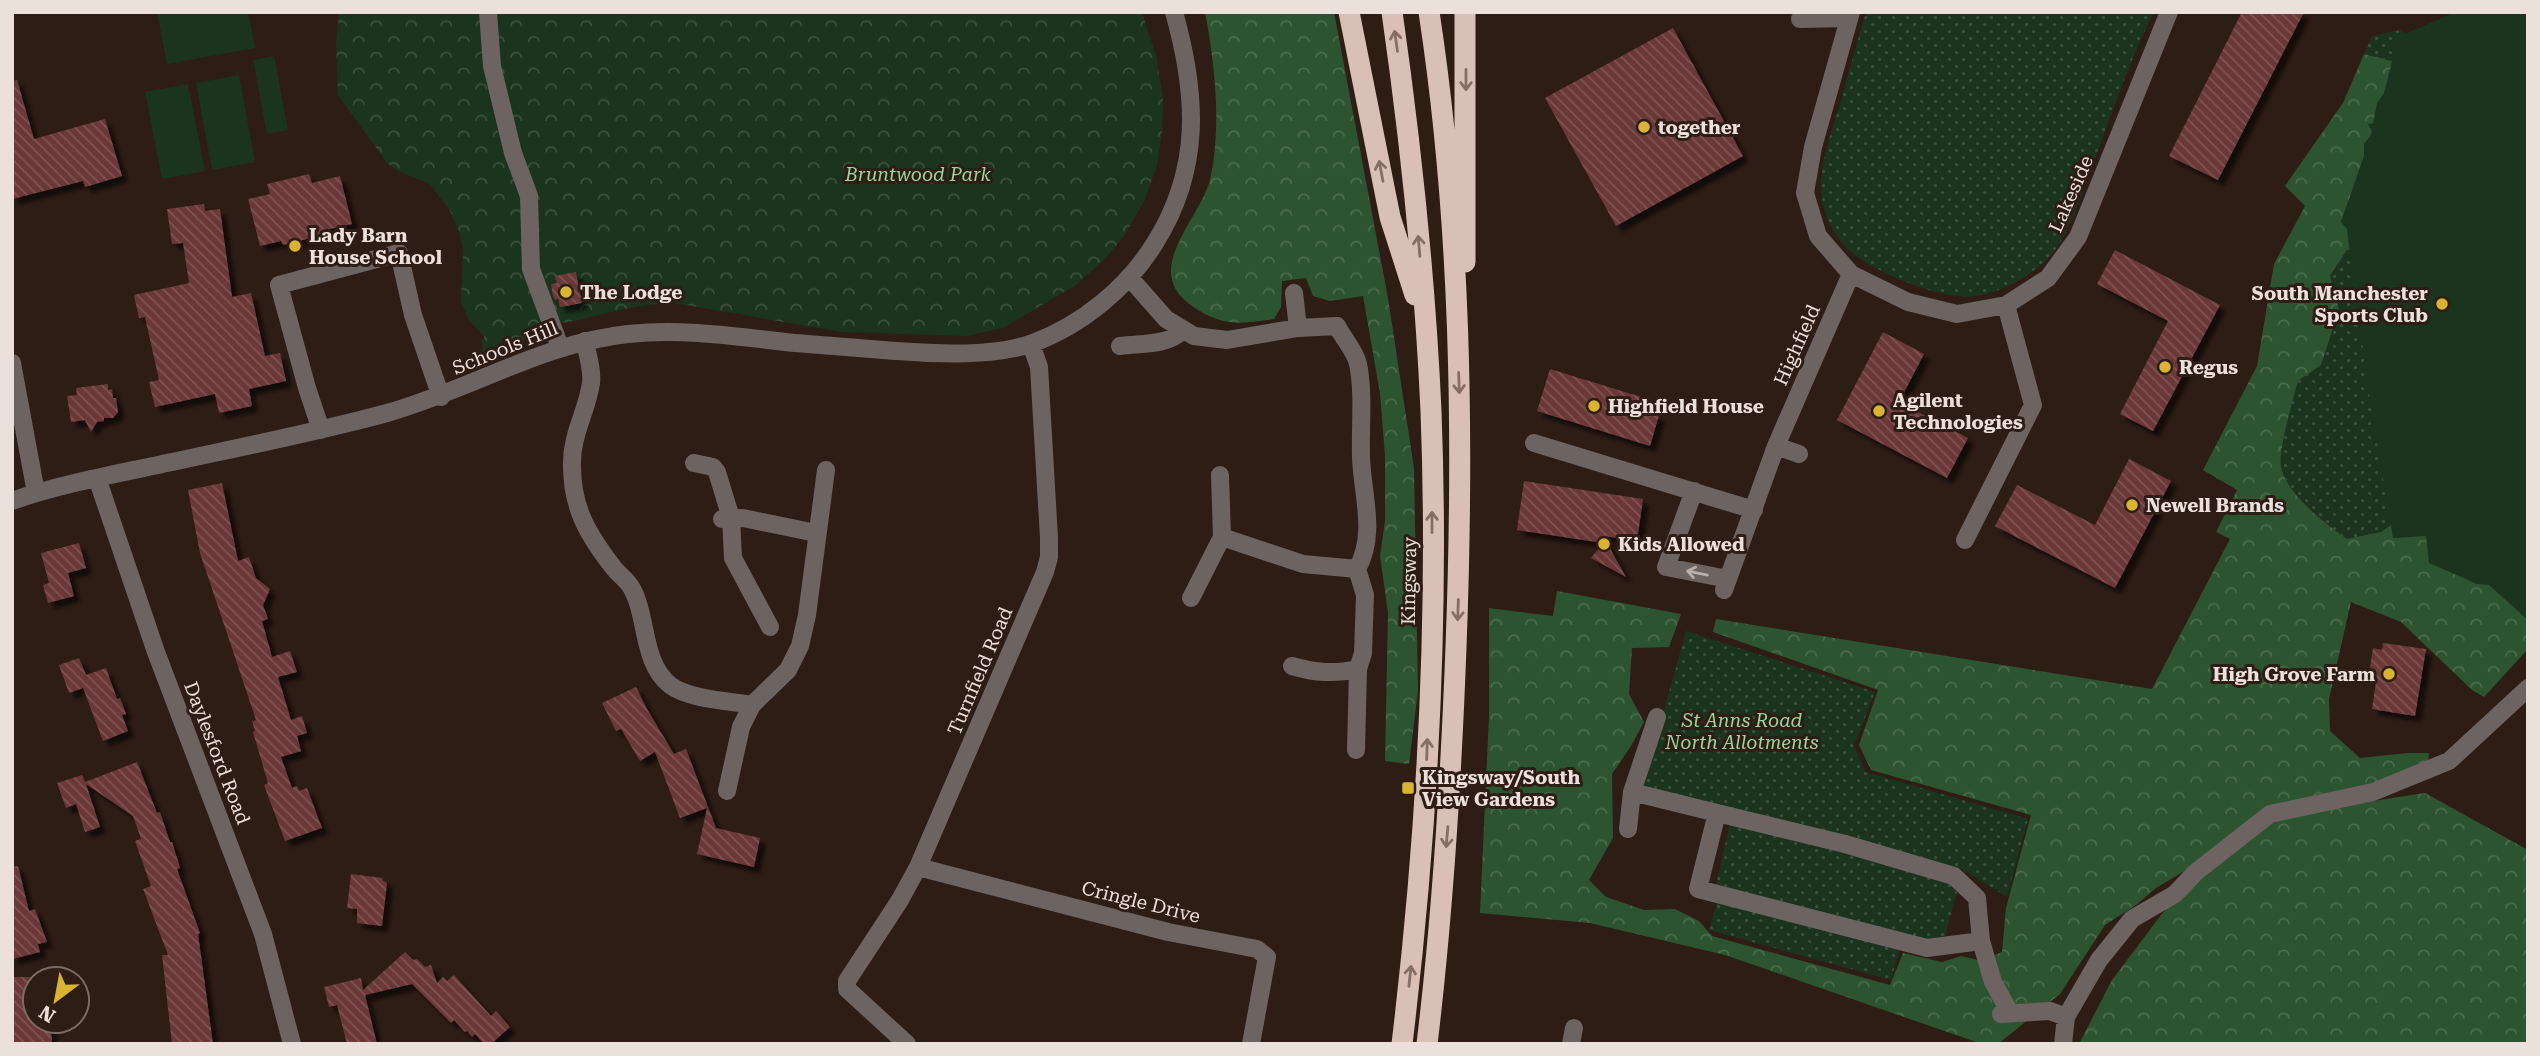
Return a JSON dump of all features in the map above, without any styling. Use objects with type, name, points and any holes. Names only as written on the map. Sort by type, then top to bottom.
[{"type":"highway","points":[[1349,12],[1390,218],[1426,330]]},
{"type":"highway","name":"Kingsway","points":[[1392,12],[1407,118],[1426,330],[1433,518],[1430,678],[1422,846],[1402,1044]]},
{"type":"highway","points":[[1427,1044],[1449,812],[1461,520],[1457,334],[1441,119],[1429,12]]},
{"type":"highway","points":[[1457,334],[1464,278],[1466,210],[1465,12]]},
{"type":"street","points":[[488,12],[492,66],[513,153],[529,196],[531,269],[560,347]]},
{"type":"street","name":"Schools Hill","points":[[12,501],[97,478],[321,430],[441,397],[560,347],[629,334],[693,331],[923,353],[972,354],[1031,344],[1082,318],[1129,277],[1147,256],[1163,230],[1179,193],[1186,170],[1192,101],[1187,65],[1174,12]]},
{"type":"street","name":"Lakeside","points":[[1850,15],[1813,147],[1804,193],[1818,236],[1851,274],[1908,302],[1956,314],[2006,305],[2048,278],[2078,237],[2169,12]]},
{"type":"street","points":[[1800,19],[1850,15]]},
{"type":"street","points":[[321,430],[279,285],[399,253],[413,316],[441,397]]},
{"type":"street","name":"Highfield","points":[[1695,491],[1666,567],[1726,585],[1776,446],[1851,274]]},
{"type":"street","points":[[1129,277],[1166,319],[1182,331],[1207,339],[1227,340],[1298,328],[1337,326],[1358,362],[1361,459],[1366,488],[1367,521],[1365,554],[1357,569],[1365,595],[1363,653],[1358,669],[1356,750]]},
{"type":"street","points":[[1294,293],[1298,328]]},
{"type":"street","points":[[1965,540],[2033,405],[2006,305]]},
{"type":"street","points":[[1120,346],[1164,342],[1174,339],[1182,331]]},
{"type":"street","points":[[585,341],[592,381],[575,434],[572,464],[574,498],[583,523],[613,567],[631,587],[651,654],[659,673],[670,685],[684,692],[752,705]]},
{"type":"street","name":"Turnfield Road","points":[[907,1044],[847,989],[847,981],[900,900],[918,867],[1041,584],[1049,557],[1039,367],[1031,344]]},
{"type":"street","points":[[12,363],[36,493]]},
{"type":"street","points":[[1534,443],[1754,510]]},
{"type":"street","points":[[1776,446],[1799,454]]},
{"type":"street","points":[[694,463],[713,467],[727,518],[733,558],[770,627]]},
{"type":"street","points":[[727,791],[741,727],[752,705],[788,670],[800,646],[807,615],[826,470]]},
{"type":"street","points":[[1191,598],[1222,537],[1220,475]]},
{"type":"street","name":"Daylesford Road","points":[[97,478],[156,652],[263,934],[292,1044]]},
{"type":"street","points":[[727,518],[743,518],[816,533]]},
{"type":"street","points":[[1222,537],[1303,564],[1357,569]]},
{"type":"street","points":[[1292,666],[1313,672],[1335,673],[1358,669]]},
{"type":"street","points":[[2063,1044],[2066,1017],[2099,960],[2132,919],[2175,894],[2196,872],[2270,814],[2373,792],[2449,761],[2528,688]]},
{"type":"street","points":[[1628,829],[1632,792],[1657,718]]},
{"type":"street","points":[[1632,792],[1845,844],[1954,876],[1977,898],[1981,941],[2005,1014],[2049,1011],[2066,1017]]},
{"type":"street","points":[[1717,813],[1698,889],[1927,948],[1981,941]]},
{"type":"street","name":"Cringle Drive","points":[[918,867],[1168,932],[1257,948],[1267,957],[1251,1044]]},
{"type":"green space","points":[[157,12],[248,12],[255,48],[167,64]]},
{"type":"green space","name":"Bruntwood Park","points":[[339,12],[1142,12],[1156,56],[1163,98],[1157,165],[1144,201],[1126,233],[1106,258],[1076,285],[1003,328],[966,336],[842,332],[674,303],[631,308],[564,323],[552,318],[538,324],[531,338],[483,361],[484,336],[469,320],[461,301],[463,250],[459,231],[450,211],[430,184],[398,171],[387,163],[338,95],[336,43]]},
{"type":"green space","points":[[1205,12],[1334,12],[1388,298],[1414,468],[1418,691],[1409,764],[1385,761],[1388,613],[1380,556],[1385,521],[1385,456],[1380,393],[1363,296],[1330,301],[1313,296],[1306,278],[1282,281],[1281,307],[1274,319],[1232,322],[1213,318],[1192,306],[1178,293],[1172,279],[1171,265],[1176,250],[1207,189],[1213,162],[1216,96]]},
{"type":"green space","points":[[1866,12],[2154,12],[2126,74],[2067,230],[2050,256],[2016,282],[1976,296],[1945,294],[1927,289],[1891,275],[1859,258],[1843,244],[1830,225],[1822,198],[1824,162]]},
{"type":"green space","points":[[2528,12],[2405,515],[2381,532],[2347,540],[2299,498],[2285,477],[2281,459],[2286,425],[2298,381],[2321,365],[2339,310],[2330,277],[2354,239],[2379,144],[2367,124],[2404,64],[2364,54],[2372,36],[2400,30],[2406,34],[2451,14]]},
{"type":"green space","name":"South Manchester Sports Club","points":[[2528,12],[2528,620],[2489,585],[2477,584],[2429,563],[2426,536],[2393,538],[2369,394],[2347,229],[2341,222],[2364,156],[2364,144],[2371,135],[2377,103],[2384,93],[2400,30],[2406,34],[2451,14]]},
{"type":"green space","points":[[2364,54],[2404,64],[2389,122],[2368,124],[2379,144],[2354,239],[2330,276],[2339,310],[2321,365],[2298,381],[2284,437],[2281,467],[2299,498],[2318,517],[2347,539],[2381,532],[2405,515],[2528,591],[2528,649],[2484,697],[2472,690],[2401,622],[2351,602],[2329,699],[2330,731],[2360,758],[2429,753],[2428,763],[2371,789],[2270,808],[2188,869],[2156,888],[2105,925],[2060,994],[1998,1044],[1982,1044],[1725,955],[1590,923],[1480,913],[1489,716],[1489,608],[1553,616],[1557,591],[1681,614],[1669,647],[1632,648],[1629,694],[1644,722],[1612,774],[1613,838],[1589,880],[1606,897],[1644,910],[1675,909],[1699,921],[1712,936],[1890,985],[1903,953],[1942,962],[1961,956],[1982,961],[2002,952],[2006,908],[2031,815],[1871,770],[1859,745],[1878,690],[1713,632],[1716,619],[2152,689],[2230,539],[2216,532],[2237,490],[2203,470],[2257,366],[2274,264],[2305,206],[2285,186],[2343,103]]},
{"type":"green space","points":[[274,56],[288,130],[267,134],[253,60]]},
{"type":"green space","points":[[239,75],[255,162],[212,170],[196,83]]},
{"type":"green space","points":[[188,84],[205,171],[162,179],[145,92]]},
{"type":"green space","name":"St Anns Road North Allotments","points":[[1686,631],[1875,692],[1854,746],[1866,772],[2028,819],[2007,897],[1960,868],[1643,786]]},
{"type":"green space","points":[[2425,793],[2528,850],[2528,1044],[2079,1044],[2112,980],[2161,915],[2204,868],[2268,817]]},
{"type":"green space","points":[[1730,823],[1944,877],[1957,892],[1944,940],[1919,942],[1715,889]]},
{"type":"green space","points":[[1719,894],[1902,942],[1891,980],[1709,930]]},
{"type":"building","points":[[2242,12],[2304,12],[2218,180],[2169,156]]},
{"type":"building","name":"together","points":[[1673,28],[1743,156],[1616,226],[1545,98]]},
{"type":"building","points":[[17,80],[34,139],[105,119],[122,176],[85,187],[83,181],[12,199],[12,81]]},
{"type":"building","points":[[309,174],[312,183],[340,176],[352,224],[326,230],[327,234],[283,245],[281,241],[260,246],[248,199],[270,194],[267,184]]},
{"type":"building","points":[[204,204],[205,211],[220,209],[232,297],[251,293],[265,356],[280,353],[286,381],[249,389],[252,406],[219,413],[215,394],[155,407],[149,382],[159,380],[145,317],[139,318],[134,295],[189,283],[183,243],[172,244],[167,209]]},
{"type":"building","name":"Regus","points":[[2115,250],[2220,305],[2153,431],[2120,414],[2168,321],[2097,284]]},
{"type":"building","name":"The Lodge","points":[[576,272],[582,303],[560,307],[558,299],[555,300],[553,296],[551,284],[557,283],[555,276]]},
{"type":"building","name":"Agilent Technologies","points":[[1883,332],[1924,354],[1899,402],[1968,438],[1947,478],[1837,420]]},
{"type":"building","name":"Highfield House","points":[[1550,369],[1651,400],[1647,412],[1659,415],[1650,446],[1537,411]]},
{"type":"building","points":[[108,384],[108,390],[112,389],[113,398],[116,398],[118,412],[113,418],[104,418],[104,421],[97,422],[91,432],[85,420],[71,422],[67,396],[77,395],[76,388]]},
{"type":"building","name":"Newell Brands","points":[[2129,459],[2171,481],[2115,588],[1995,526],[2017,485],[2095,525]]},
{"type":"building","points":[[1524,481],[1643,499],[1637,541],[1603,536],[1626,577],[1591,558],[1603,543],[1517,530]]},
{"type":"building","points":[[222,483],[238,561],[249,557],[256,578],[270,589],[263,605],[268,619],[262,621],[272,657],[290,651],[297,672],[278,677],[291,720],[302,716],[307,733],[297,736],[301,751],[281,757],[292,788],[297,786],[299,791],[307,788],[322,828],[285,841],[264,785],[268,783],[253,732],[252,721],[256,720],[200,553],[188,490]]},
{"type":"building","points":[[79,543],[86,568],[68,573],[74,596],[48,603],[43,585],[49,583],[41,553]]},
{"type":"building","name":"High Grove Farm","points":[[2383,643],[2426,649],[2415,716],[2372,709],[2376,682],[2368,681],[2373,648],[2382,650]]},
{"type":"building","points":[[79,658],[86,675],[106,668],[117,699],[120,698],[126,714],[122,715],[128,731],[103,741],[83,688],[69,693],[59,665]]},
{"type":"building","points":[[636,687],[674,754],[686,749],[716,828],[760,838],[754,867],[697,854],[707,808],[680,818],[655,752],[640,761],[621,729],[616,731],[602,703]]},
{"type":"building","points":[[137,762],[157,813],[160,812],[172,842],[180,868],[177,869],[200,933],[198,934],[213,1044],[172,1044],[162,955],[168,955],[143,889],[151,886],[135,841],[141,839],[133,816],[86,784],[100,827],[85,832],[76,804],[66,808],[57,783],[82,775],[85,782]]},
{"type":"building","points":[[18,866],[29,911],[35,909],[47,942],[38,944],[40,952],[12,959],[12,867]]},
{"type":"building","points":[[351,874],[383,878],[387,883],[382,926],[357,923],[357,909],[347,908]]},
{"type":"building","points":[[405,952],[425,967],[431,965],[437,983],[443,977],[447,981],[454,975],[491,1016],[496,1011],[510,1027],[491,1044],[484,1044],[475,1034],[472,1037],[465,1032],[454,1020],[451,1023],[412,984],[365,995],[377,1044],[347,1044],[337,1005],[329,1007],[324,987],[361,978],[363,990]]},
{"type":"building","points":[[12,977],[21,977],[21,1035],[51,1035],[52,1041],[50,1044],[12,1044]]},
{"type":"place","name":"together","points":[[1644,127]]},
{"type":"place","name":"Lady Barn House School","points":[[295,246]]},
{"type":"place","name":"The Lodge","points":[[566,292]]},
{"type":"place","name":"South Manchester Sports Club","points":[[2442,304]]},
{"type":"place","name":"Regus","points":[[2165,367]]},
{"type":"place","name":"Highfield House","points":[[1594,406]]},
{"type":"place","name":"Agilent Technologies","points":[[1879,411]]},
{"type":"place","name":"Newell Brands","points":[[2132,505]]},
{"type":"place","name":"Kids Allowed","points":[[1604,544]]},
{"type":"place","name":"High Grove Farm","points":[[2389,674]]},
{"type":"place","name":"Kingsway/South View Gardens","points":[[1408,788]]}]
